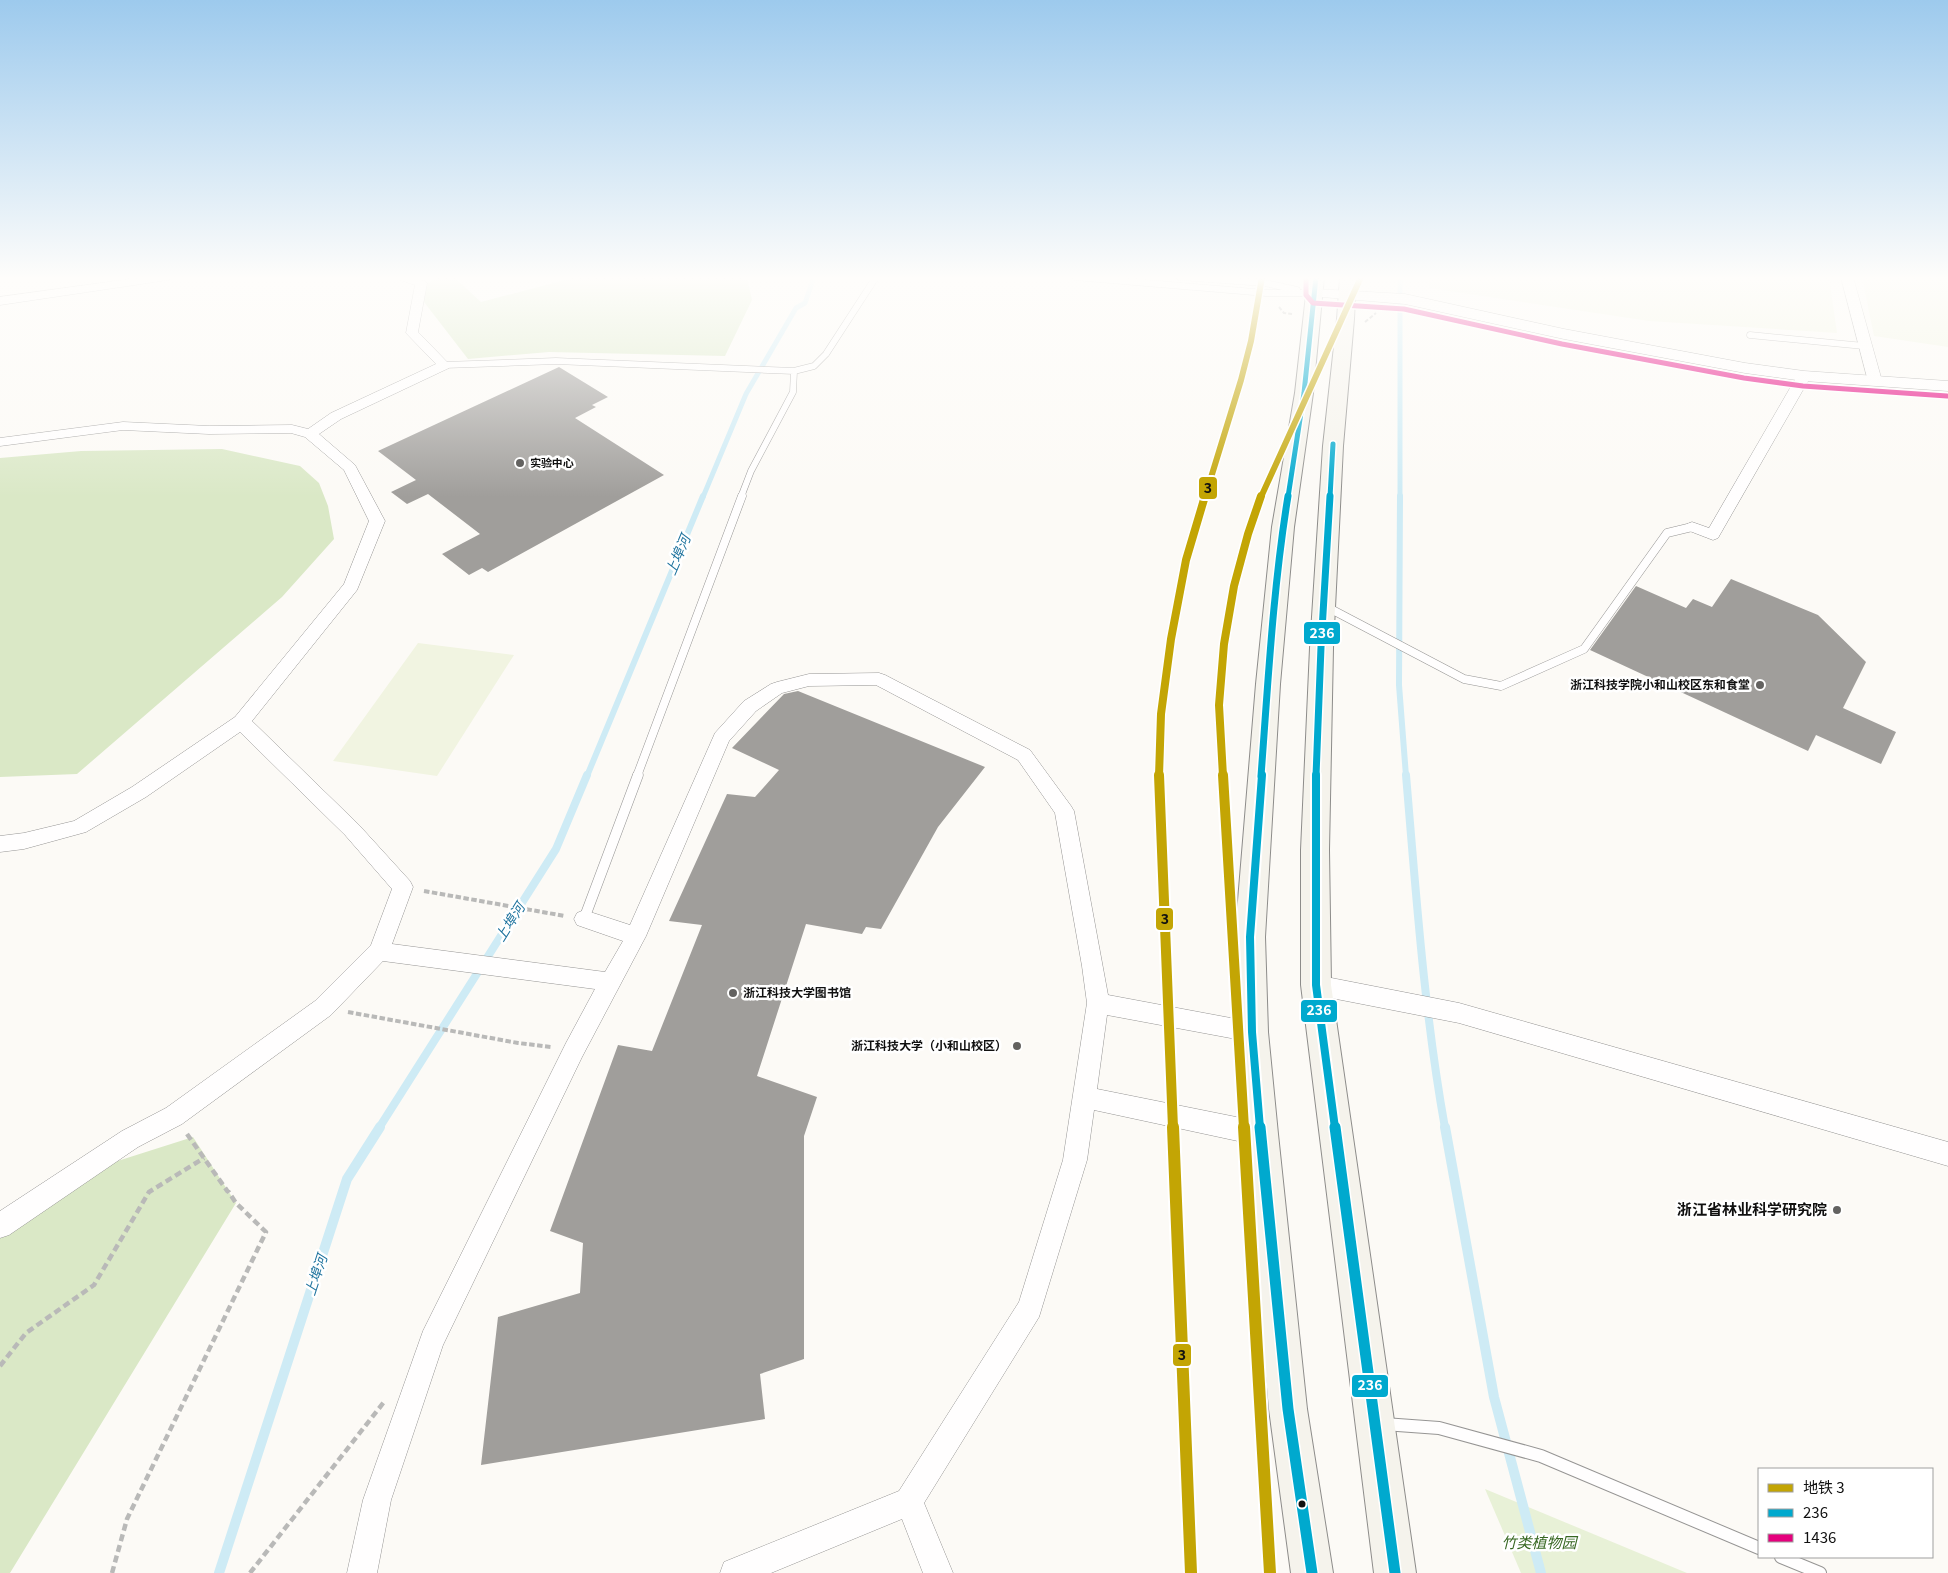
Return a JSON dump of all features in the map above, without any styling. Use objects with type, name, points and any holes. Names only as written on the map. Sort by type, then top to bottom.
[{"type":"main road","points":[[1308,350],[1304,393],[1283,527],[1268,684],[1250,937],[1252,1032],[1261,1134],[1288,1409],[1312,1573]]},
{"type":"main road","points":[[1342,350],[1323,605],[1313,892],[1316,985],[1394,1573]]},
{"type":"street","points":[[310,434],[336,416],[444,365],[429,350]]},
{"type":"street","points":[[1651,350],[1745,368],[1804,376],[1948,386]]},
{"type":"street","points":[[1865,350],[1875,381]]},
{"type":"street","points":[[1692,527],[1713,535],[1804,376]]},
{"type":"street","points":[[0,442],[123,426],[209,430],[292,430],[310,434],[350,468],[377,521],[351,586],[241,722],[139,792],[79,827],[24,841],[0,844]]},
{"type":"street","points":[[362,1573],[377,1500],[432,1340],[574,1050],[636,936],[721,738],[750,706],[777,688],[809,680],[879,679],[1024,755],[1064,811],[1093,966],[1098,1003],[1075,1160],[1030,1308],[909,1501],[735,1573]]},
{"type":"street","points":[[0,1226],[130,1139],[174,1116],[323,1008],[379,951],[403,887],[352,830],[241,722]]},
{"type":"street","points":[[584,919],[636,936]]},
{"type":"street","points":[[379,951],[554,976],[611,982]]},
{"type":"street","points":[[1316,985],[1459,1013],[1948,1154]]},
{"type":"street","points":[[1098,1003],[1252,1032]]},
{"type":"street","points":[[1084,1097],[1261,1134]]},
{"type":"street","points":[[909,1501],[938,1573]]},
{"type":"lane","points":[[444,365],[556,361],[794,371],[814,366],[828,350]]},
{"type":"lane","points":[[584,919],[751,471],[793,392],[794,371]]},
{"type":"lane","points":[[1323,605],[1464,679],[1501,686],[1584,649],[1666,533],[1692,527]]},
{"type":"lane","points":[[1375,1424],[1439,1428],[1540,1456],[1758,1548]]},
{"type":"lane","points":[[1783,1558],[1820,1573]]},
{"type":"path","points":[[403,887],[584,919]]},
{"type":"path","points":[[323,1008],[518,1043],[574,1050]]},
{"type":"path","points":[[112,1573],[127,1519],[266,1232],[236,1203],[174,1116]]},
{"type":"path","points":[[0,1366],[26,1333],[94,1285],[149,1192],[204,1158]]},
{"type":"path","points":[[228,1190],[236,1203]]},
{"type":"path","points":[[250,1573],[390,1394]]},
{"type":"green space","points":[[461,350],[728,350],[725,356],[549,352],[468,359]]},
{"type":"green space","points":[[222,449],[300,466],[319,483],[328,506],[334,539],[282,597],[77,774],[0,777],[0,458],[81,451]]},
{"type":"green space","points":[[418,643],[514,655],[437,776],[333,761]]},
{"type":"green space","points":[[193,1137],[236,1203],[10,1573],[0,1573],[0,1238],[105,1165]]},
{"type":"green space","name":"竹类植物园","points":[[1485,1489],[1687,1573],[1521,1573]]},
{"type":"building","name":"实验中心","points":[[559,367],[608,397],[592,405],[596,407],[575,418],[664,475],[488,572],[482,568],[469,575],[442,554],[480,534],[428,494],[407,504],[391,492],[416,480],[378,451]]},
{"type":"building","name":"浙江科技学院小和山校区东和食堂","points":[[1731,579],[1818,615],[1866,662],[1843,708],[1896,732],[1881,764],[1816,735],[1808,751],[1590,650],[1636,586],[1686,608],[1693,599],[1712,607]]},
{"type":"building","points":[[798,691],[985,767],[938,827],[881,929],[866,927],[862,934],[806,924],[757,1076],[817,1097],[804,1136],[804,1359],[760,1374],[765,1419],[481,1465],[498,1317],[580,1293],[583,1243],[550,1231],[618,1045],[652,1051],[702,925],[669,921],[727,794],[755,797],[779,770],[732,748],[784,694]]},
{"type":"waterway","name":"上埠河","points":[[703,497],[746,394],[771,350]]},
{"type":"waterway","points":[[1400,350],[1400,496]]},
{"type":"waterway","name":"上埠河","points":[[587,776],[703,496]]},
{"type":"waterway","points":[[1400,496],[1399,685],[1406,776]]},
{"type":"waterway","name":"上埠河","points":[[379,1128],[556,849],[587,775]]},
{"type":"waterway","points":[[1406,775],[1426,996],[1445,1128]]},
{"type":"waterway","name":"上埠河","points":[[219,1573],[347,1179],[380,1127]]},
{"type":"waterway","points":[[1445,1127],[1494,1397],[1541,1573]]},
{"type":"metro line","name":"3","points":[[1191,1573],[1159,783],[1161,714],[1171,639],[1186,560],[1249,350]]},
{"type":"metro line","name":"3","points":[[1270,1573],[1219,705],[1224,644],[1234,586],[1248,534],[1266,483],[1327,350]]},
{"type":"transit line","name":"236","points":[[1308,350],[1304,393],[1283,527],[1268,684],[1250,937],[1252,1032],[1261,1134],[1288,1409],[1312,1573]]},
{"type":"transit line","name":"1436","points":[[1596,350],[1744,378],[1803,386],[1947,396]]},
{"type":"transit line","name":"236","points":[[1333,444],[1321,647],[1316,782],[1316,985],[1395,1573]]},
{"type":"place","name":"实验中心","points":[[520,463]]},
{"type":"place","name":"浙江科技学院小和山校区东和食堂","points":[[1760,685]]},
{"type":"place","name":"浙江科技大学图书馆","points":[[733,993]]},
{"type":"place","name":"浙江科技大学（小和山校区）","points":[[1017,1046]]},
{"type":"place","name":"浙江省林业科学研究院","points":[[1837,1210]]}]
